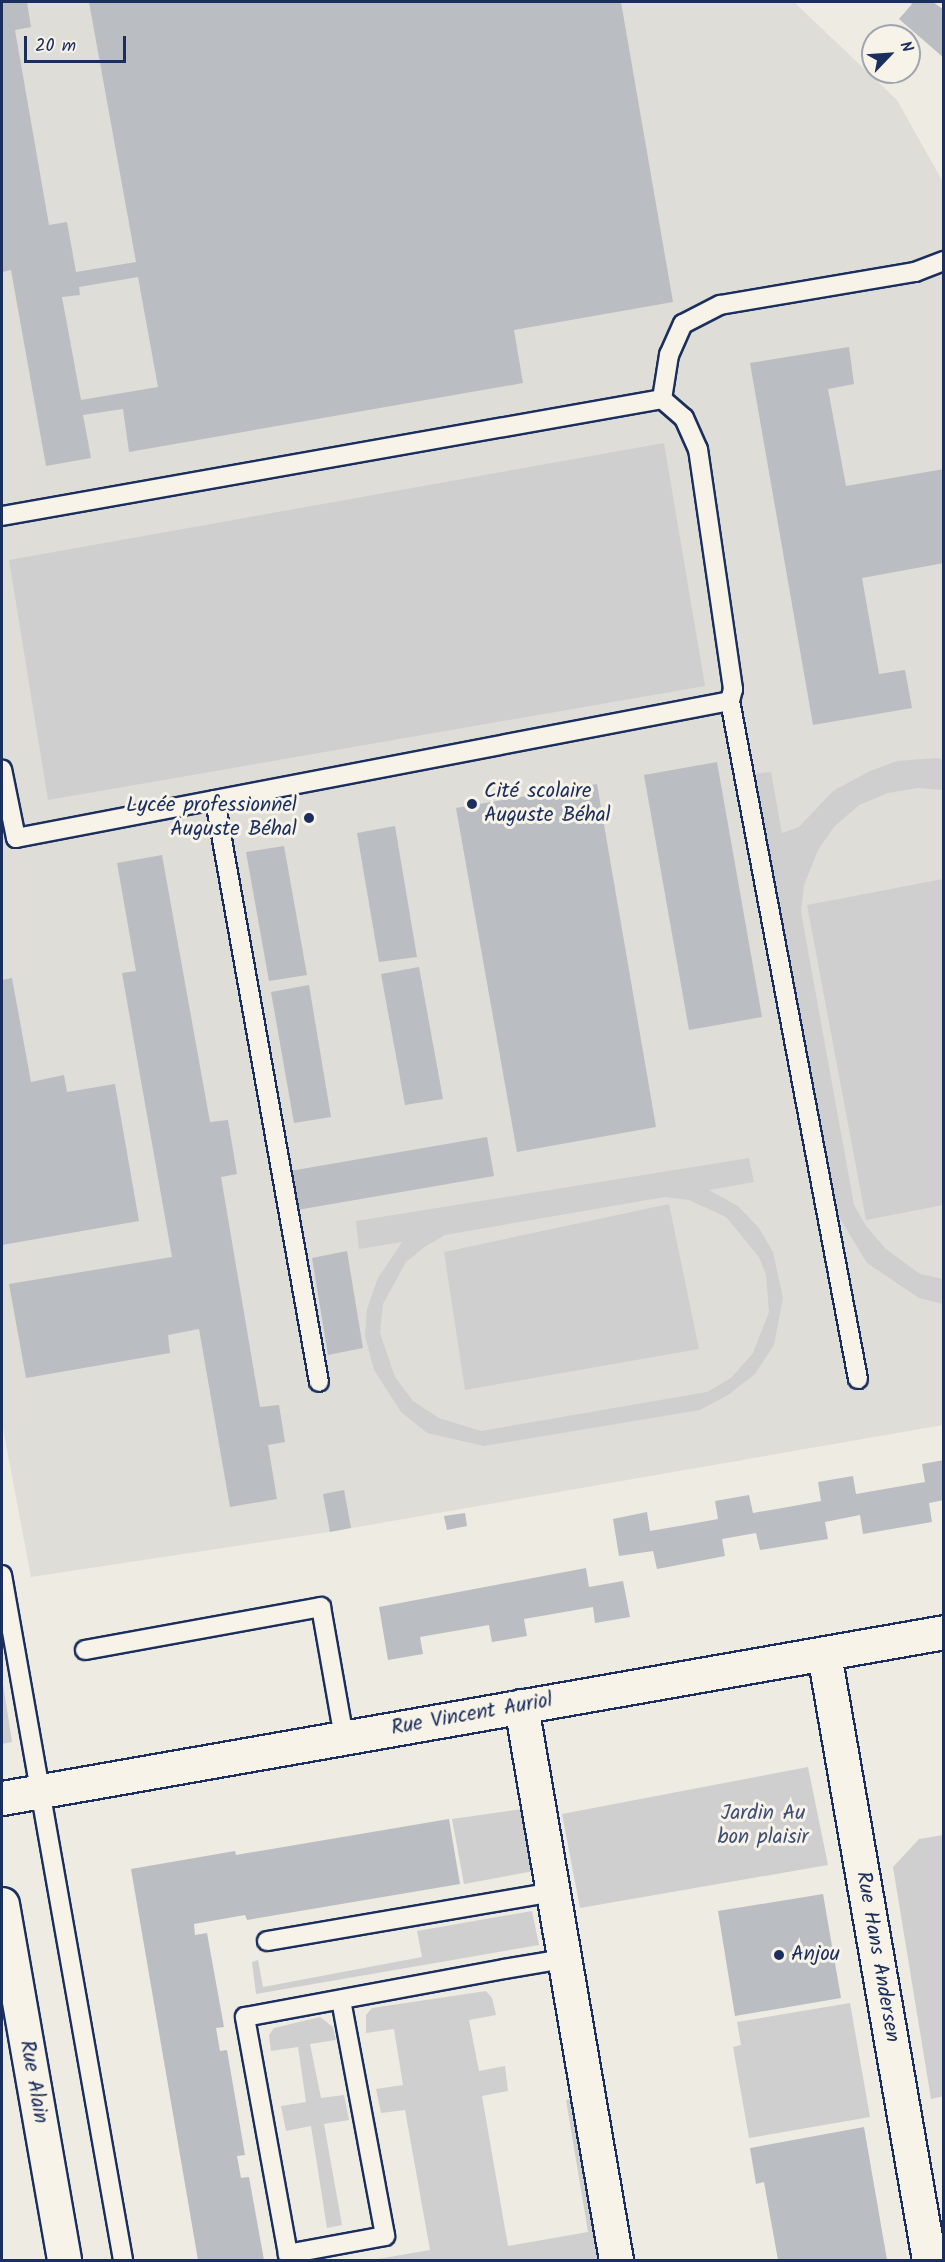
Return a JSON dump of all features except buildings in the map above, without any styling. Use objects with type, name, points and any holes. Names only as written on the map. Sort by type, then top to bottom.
[{"type":"street","name":"Rue Vincent Auriol","points":[[2,1798],[944,1632]]},
{"type":"street","name":"Rue Hans Andersen","points":[[824,1654],[929,2260]]},
{"type":"street","points":[[521,1706],[615,2260]]},
{"type":"street","name":"Rue Alain","points":[[2,1904],[64,2260]]},
{"type":"lane","points":[[662,399],[669,355],[683,324],[720,305],[915,272],[944,261]]},
{"type":"lane","points":[[2,516],[662,399]]},
{"type":"lane","points":[[662,399],[684,418],[698,449],[733,689],[730,701],[858,1378]]},
{"type":"lane","points":[[2,769],[16,838],[730,701]]},
{"type":"lane","points":[[215,800],[319,1382]]},
{"type":"lane","points":[[2,1575],[123,2260]]},
{"type":"lane","points":[[85,1650],[321,1607],[344,1738]]},
{"type":"lane","points":[[267,1941],[553,1892]]},
{"type":"lane","points":[[341,2000],[385,2236],[288,2253],[246,2017],[564,1959]]},
{"type":"shaded area","name":"Cité scolaire Auguste Béhal","points":[[2,2],[794,2],[861,66],[861,84],[880,84],[897,100],[944,184],[943,1425],[329,1532],[31,1577],[2,1423]]},
{"type":"green space","points":[[664,443],[705,686],[48,800],[9,560]]},
{"type":"green space","points":[[943,759],[943,790],[918,788],[888,793],[859,805],[834,827],[818,850],[804,885],[801,912],[854,1205],[866,1226],[886,1249],[920,1274],[943,1279],[943,1304],[919,1298],[867,1263],[836,1212],[754,774],[771,772],[782,833],[799,827],[833,791],[870,771],[897,761]]},
{"type":"green space","points":[[943,879],[943,1205],[866,1220],[807,905]]},
{"type":"green space","points":[[749,1158],[754,1182],[709,1190],[738,1206],[759,1228],[773,1252],[783,1298],[774,1345],[755,1374],[728,1395],[700,1410],[484,1446],[427,1433],[401,1412],[374,1370],[365,1336],[367,1309],[378,1278],[402,1242],[359,1249],[356,1221]],"holes":[[[665,1197],[689,1200],[726,1217],[759,1257],[766,1275],[769,1312],[753,1353],[731,1378],[707,1392],[481,1431],[439,1418],[413,1401],[395,1377],[380,1333],[383,1304],[406,1262],[426,1246],[445,1235]]]},
{"type":"green space","points":[[669,1204],[699,1349],[465,1390],[444,1252]]},
{"type":"green space","points":[[2,1677],[12,1742],[2,1744]]},
{"type":"green space","name":"Jardin Au bon plaisir","points":[[808,1767],[828,1865],[580,1908],[562,1814]]},
{"type":"green space","points":[[523,1809],[534,1871],[464,1884],[452,1819]]},
{"type":"green space","points":[[943,1835],[944,2096],[931,2099],[893,1867],[919,1839]]},
{"type":"green space","points":[[532,1911],[539,1945],[256,1994],[252,1962],[258,1960],[263,1987],[422,1957],[417,1931]]},
{"type":"green space","points":[[486,1991],[492,1998],[496,2015],[469,2020],[479,2071],[505,2066],[508,2091],[482,2096],[508,2246],[588,2232],[566,2100],[575,2098],[601,2260],[372,2260],[430,2250],[405,2110],[381,2113],[376,2089],[403,2085],[394,2029],[366,2033],[366,2015],[372,2008]]},
{"type":"green space","points":[[850,2003],[870,2117],[749,2138],[733,2047],[741,2045],[737,2022]]},
{"type":"green space","points":[[320,2017],[333,2027],[336,2040],[310,2044],[321,2098],[344,2095],[349,2120],[324,2124],[342,2225],[327,2228],[311,2126],[286,2131],[281,2106],[306,2102],[298,2047],[271,2051],[269,2035],[274,2028]]},
{"type":"place","name":"Cité scolaire Auguste Béhal","points":[[472,804]]},
{"type":"place","name":"Lycée professionnel Auguste Béhal","points":[[309,818]]},
{"type":"place","name":"Anjou","points":[[779,1955]]}]
